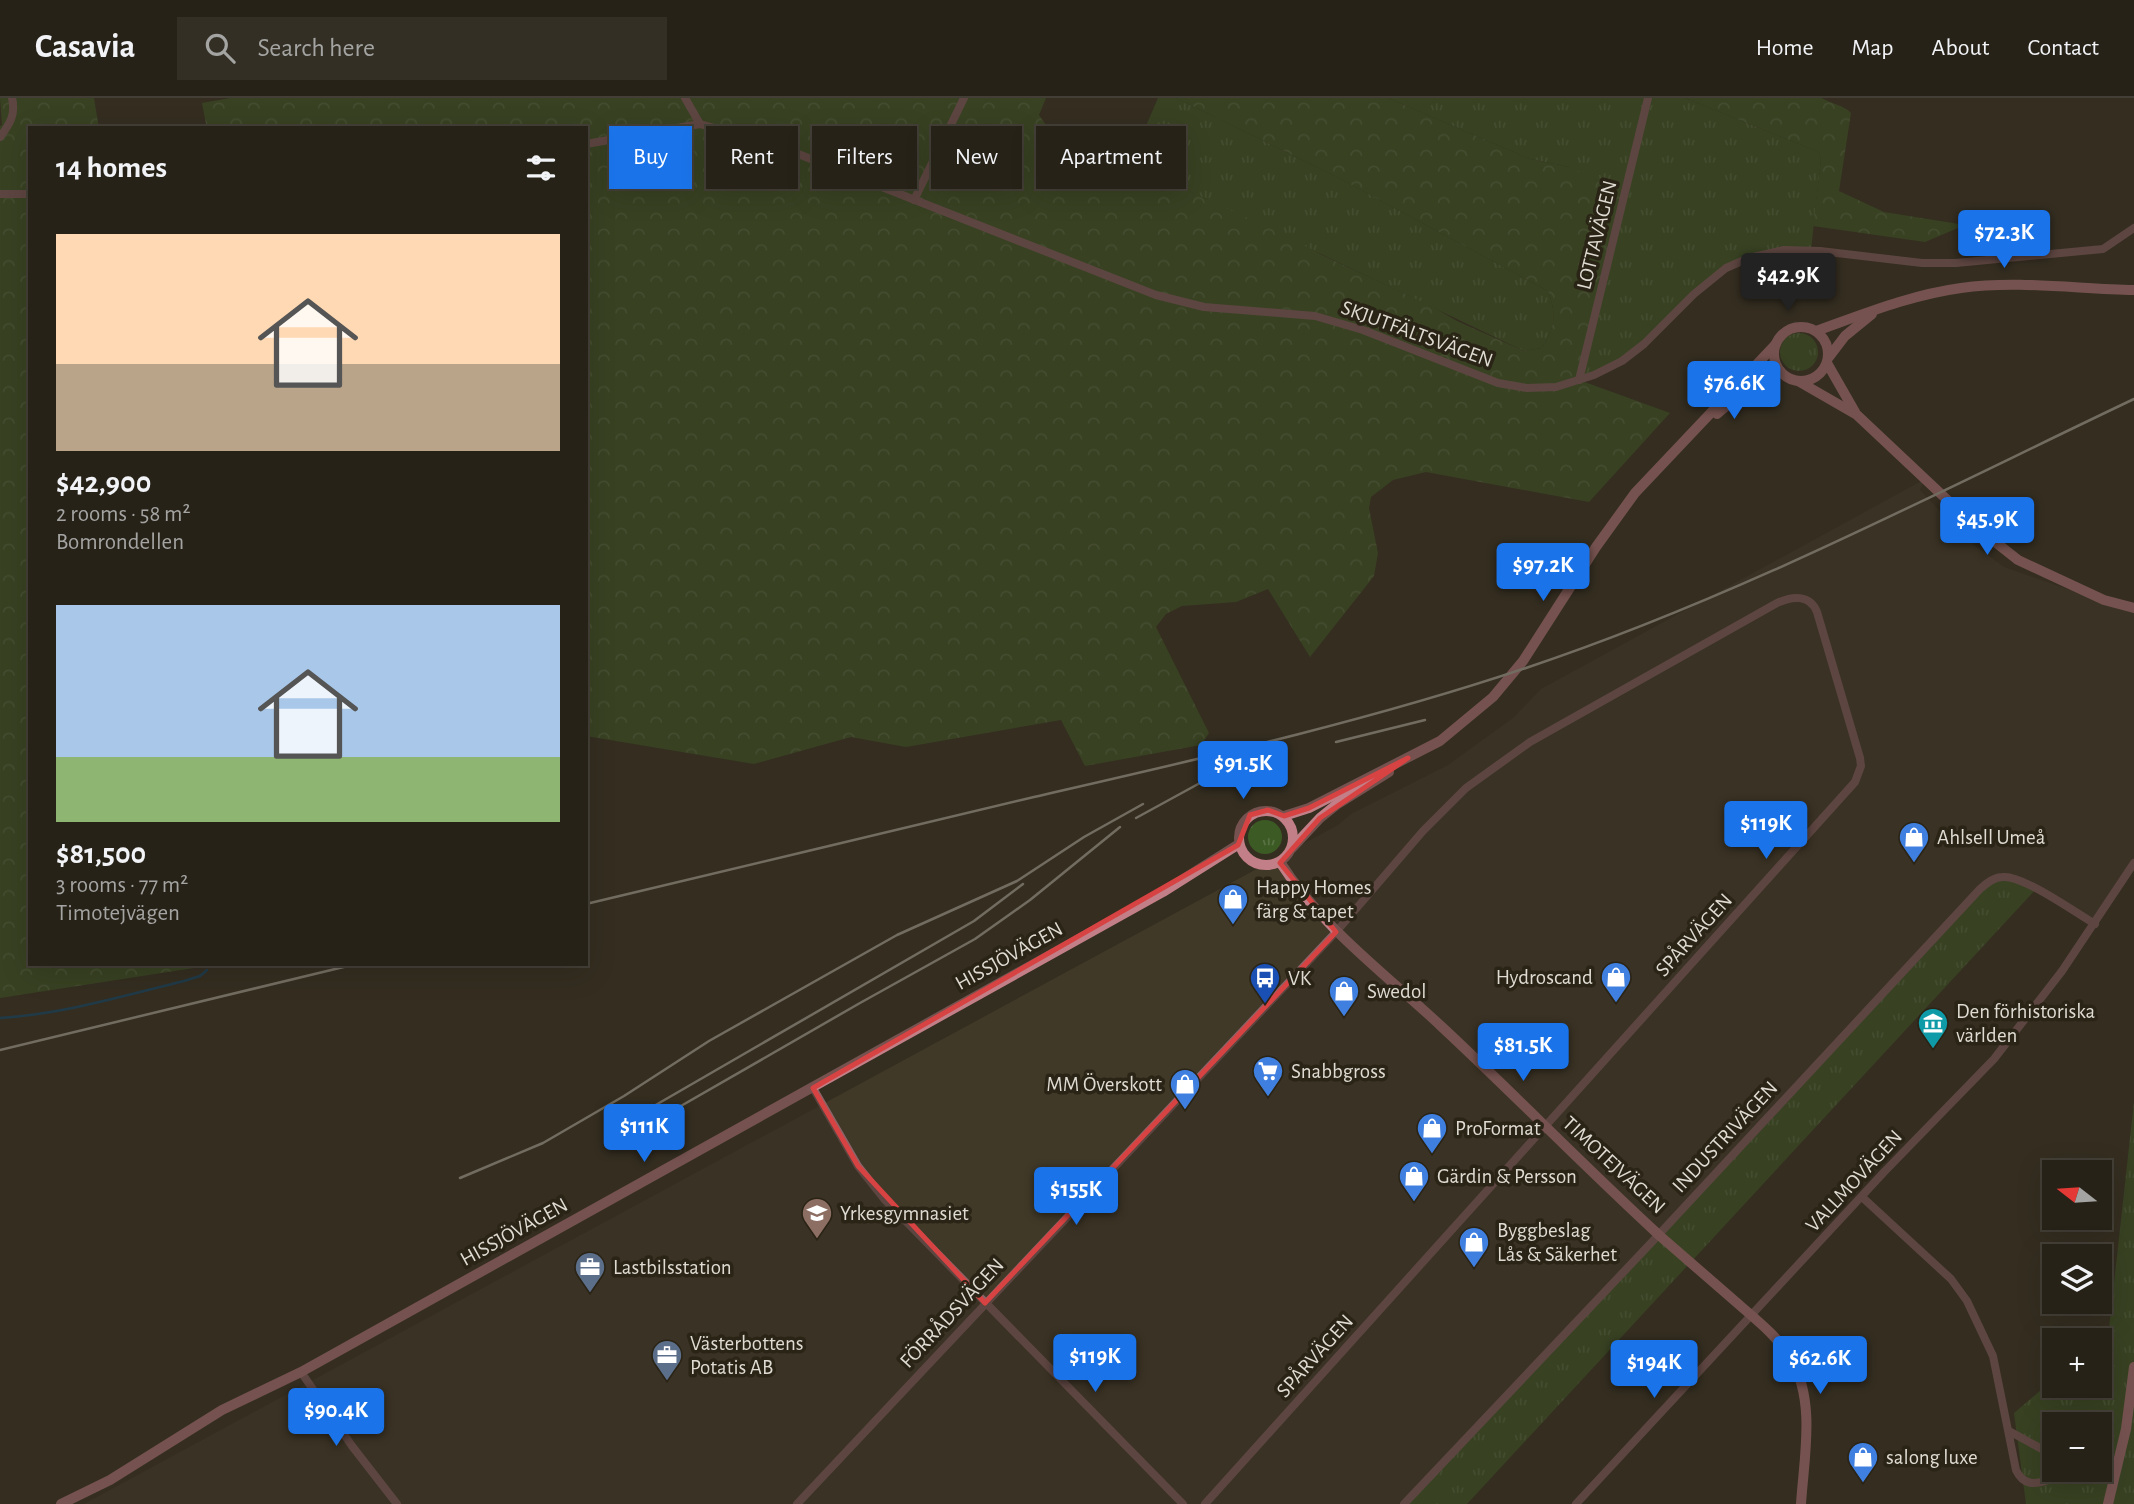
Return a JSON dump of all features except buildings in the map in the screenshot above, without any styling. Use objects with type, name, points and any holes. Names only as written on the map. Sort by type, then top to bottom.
[{"type":"main road","points":[[1816,331],[1920,295],[1963,288],[2004,286],[2134,290]]},
{"type":"main road","points":[[1798,381],[1807,381],[1818,376],[1845,336],[1880,307]]},
{"type":"main road","points":[[1408,758],[1320,818],[1280,862],[1264,865],[1254,862],[1247,858],[1239,844],[1241,828],[1250,815],[1268,810],[1284,816],[1309,808],[1440,741],[1493,697],[1546,629],[1614,520],[1675,450],[1791,328],[1816,331],[1823,338],[1828,349],[1828,360],[1857,415]]},
{"type":"main road","points":[[1776,344],[1774,355],[1780,371],[1788,378],[1857,415],[1975,526],[2018,560],[2104,600],[2134,608]]},
{"type":"main road","points":[[1675,450],[1756,382],[1780,371]]},
{"type":"main road","points":[[1284,816],[1294,834],[1292,848]]},
{"type":"main road","name":"HISSJÖVÄGEN","points":[[61,1504],[110,1480],[222,1410],[301,1372],[1163,892],[1239,844]]},
{"type":"main road","name":"TIMOTEJVÄGEN","points":[[1280,862],[1336,932],[1441,1026],[1659,1234],[1782,1345],[1792,1359],[1802,1387],[1807,1426],[1801,1504]]},
{"type":"main road","points":[[2108,1504],[2126,1429],[2134,1367]]},
{"type":"street","points":[[0,136],[10,124],[15,110],[12,98]]},
{"type":"street","points":[[588,145],[700,124],[685,98]]},
{"type":"street","points":[[914,200],[964,98]]},
{"type":"street","name":"LOTTAVÄGEN","points":[[1579,380],[1648,98]]},
{"type":"street","name":"SKJUTFÄLTSVÄGEN","points":[[700,124],[783,148],[1134,287],[1180,302],[1204,307],[1301,314],[1339,322],[1498,383],[1527,388],[1556,387],[1622,361],[1726,268],[1749,258],[1784,250],[1819,251],[1922,263],[1956,262],[2103,249],[2134,228]]},
{"type":"street","points":[[0,194],[28,194]]},
{"type":"street","name":"SPÅRVÄGEN","points":[[1205,1504],[1846,793],[1858,775],[1860,758],[1814,605],[1800,598],[1785,599],[1501,762],[1466,788],[1423,831],[1336,932]]},
{"type":"street","name":"VALLMOVÄGEN","points":[[1576,1504],[1994,1059],[2062,971],[2134,863]]},
{"type":"street","name":"INDUSTRIVÄGEN","points":[[1404,1504],[1991,880],[2007,876],[2019,879],[2095,924]]},
{"type":"street","name":"FÖRRÅDSVÄGEN","points":[[797,1504],[1336,932]]},
{"type":"street","points":[[813,1088],[858,1166],[885,1200],[1183,1504]]},
{"type":"street","points":[[1862,1197],[1951,1279],[1967,1301],[1993,1356],[2009,1431],[2019,1476],[2027,1483],[2036,1484],[2048,1480],[2053,1471],[2051,1454],[2009,1431]]},
{"type":"street","points":[[301,1372],[352,1446],[397,1504]]},
{"type":"highlighted area","points":[[1408,758],[1320,818],[1280,863],[1336,932],[985,1303],[858,1166],[813,1088],[1238,845],[1250,815],[1268,810],[1284,816],[1309,808]]},
{"type":"shaded area","points":[[1925,479],[1920,490],[1967,540],[2004,567],[2079,593],[2134,608],[2134,863],[2095,924],[2036,889],[1410,1504],[84,1504],[1338,825],[1351,814],[1448,765],[1513,718],[1541,689]]},
{"type":"green space","points":[[0,98],[94,98],[99,126],[28,126],[28,966],[207,966],[0,998],[0,126]]},
{"type":"green space","points":[[230,98],[1046,98],[1039,115],[1047,126],[1036,126],[1036,189],[1186,189],[1524,351],[1542,348],[1550,334],[1553,321],[1553,307],[1548,291],[1337,177],[1176,98],[1388,98],[1530,159],[1570,167],[1625,194],[1579,380],[1670,413],[1589,502],[1426,472],[1393,480],[1371,497],[1369,508],[1378,553],[1374,576],[1310,657],[1268,589],[1236,602],[1182,606],[1166,614],[1156,627],[1209,733],[1201,745],[1085,766],[1061,720],[906,747],[851,737],[754,764],[588,736],[588,126],[196,126],[206,124],[202,103]]},
{"type":"green space","points":[[1158,98],[1176,98],[1337,177],[1548,291],[1553,307],[1550,334],[1542,348],[1524,351],[1187,190],[1186,126],[1146,126]]},
{"type":"green space","points":[[1388,98],[1685,98],[1819,152],[1821,159],[1811,250],[1784,250],[1726,268],[1622,361],[1579,380],[1570,167],[1530,159]]},
{"type":"green space","points":[[1685,98],[1822,98],[1841,106],[1851,113],[1839,191],[1884,212],[1965,225],[1925,242],[1813,226],[1821,159],[1819,152]]},
{"type":"green space","points":[[1799,333],[1812,339],[1818,352],[1812,365],[1799,371],[1786,365],[1780,352],[1786,339]]},
{"type":"green space","points":[[1265,820],[1277,825],[1282,837],[1277,849],[1265,854],[1253,849],[1248,837],[1253,825]]},
{"type":"green space","points":[[2000,877],[2036,889],[1467,1504],[1404,1504],[1980,889]]},
{"type":"green space","points":[[2134,1102],[2134,1504],[2026,1504],[2014,1413],[2042,1389],[2042,1398],[2112,1398],[2112,1328],[2109,1328]]},
{"type":"waterway","points":[[0,1018],[93,1004],[184,981],[200,976],[207,970]]},
{"type":"railway","points":[[588,904],[1282,738],[1404,706],[1526,668],[1681,610],[1758,577],[2134,399]]},
{"type":"railway","points":[[1336,742],[1425,720]]},
{"type":"railway","points":[[1136,818],[1200,783]]},
{"type":"railway","points":[[460,1178],[543,1143],[624,1096],[709,1041],[897,935],[1017,881],[1084,837],[1143,804]]},
{"type":"railway","points":[[660,1118],[975,939],[1030,900],[1120,827]]},
{"type":"railway","points":[[654,1106],[974,921],[1023,884]]},
{"type":"railway","points":[[0,1050],[348,966]]},
{"type":"place","name":"Ahlsell Umeå","points":[[1914,864]]},
{"type":"place","name":"Happy Homes färg & tapet","points":[[1233,926]]},
{"type":"place","name":"Hydroscand","points":[[1616,1004]]},
{"type":"place","name":"VK","points":[[1265,1005]]},
{"type":"place","name":"Swedol","points":[[1344,1018]]},
{"type":"place","name":"Den förhistoriska världen","points":[[1933,1050]]},
{"type":"place","name":"Snabbgross","points":[[1268,1098]]},
{"type":"place","name":"MM Överskott","points":[[1185,1111]]},
{"type":"place","name":"ProFormat","points":[[1432,1155]]},
{"type":"place","name":"Gärdin & Persson","points":[[1414,1203]]},
{"type":"place","name":"Yrkesgymnasiet","points":[[817,1240]]},
{"type":"place","name":"Byggbeslag Lås & Säkerhet","points":[[1474,1269]]},
{"type":"place","name":"Lastbilsstation","points":[[590,1294]]},
{"type":"place","name":"Västerbottens Potatis AB","points":[[667,1382]]},
{"type":"place","name":"salong luxe","points":[[1863,1484]]}]
